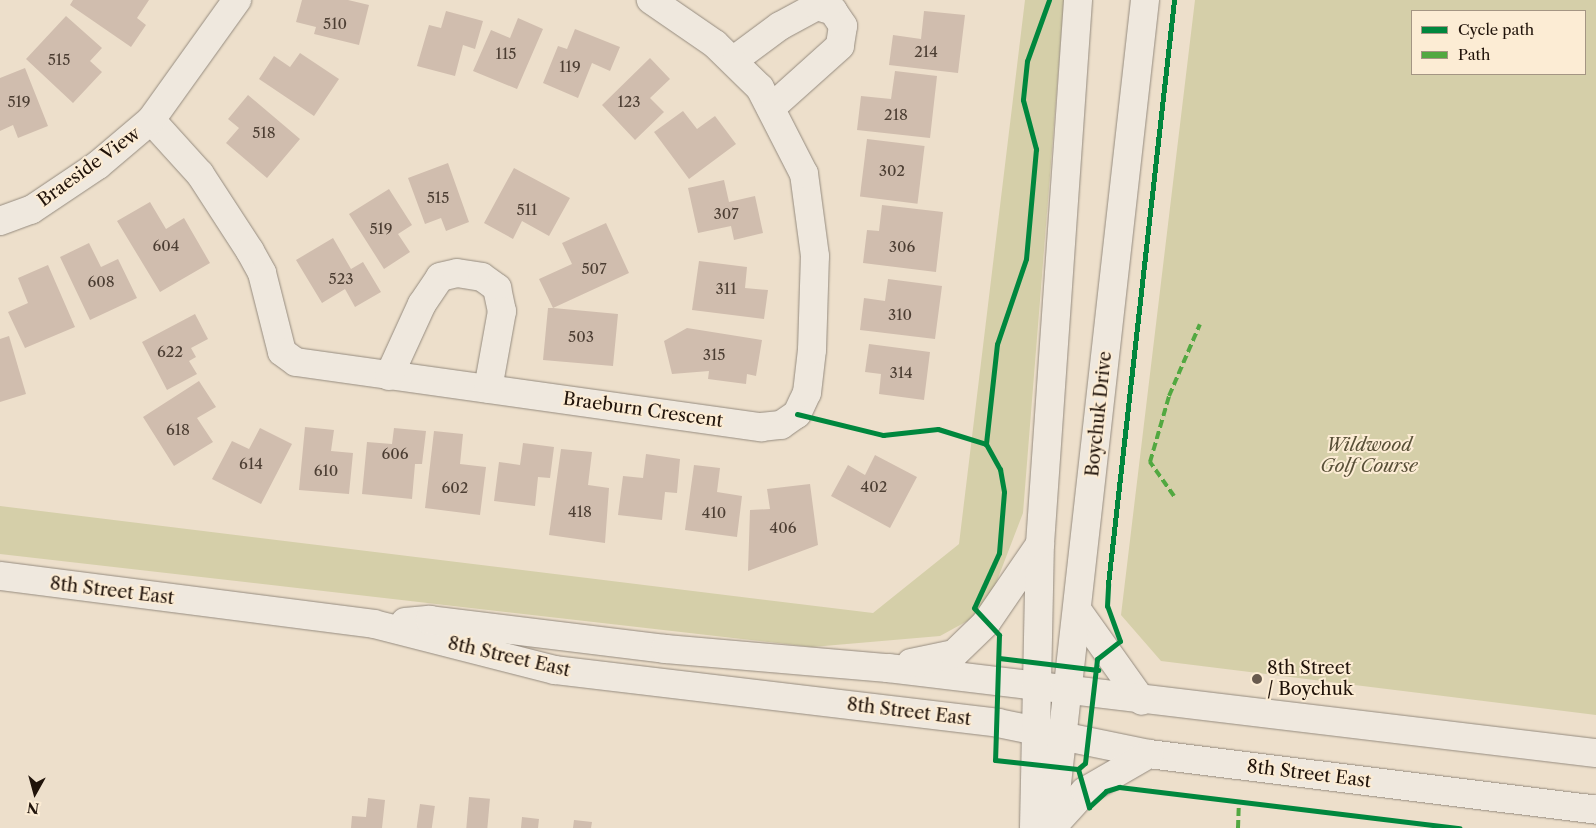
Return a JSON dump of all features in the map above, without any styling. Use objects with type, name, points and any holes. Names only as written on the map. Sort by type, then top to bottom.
[{"type":"main road","name":"Braeside View","points":[[0,221],[31,210],[61,190],[151,120],[237,0]]},
{"type":"main road","name":"Braeburn Crescent","points":[[151,120],[200,174],[250,251],[262,273],[282,352],[296,362],[329,370],[389,376],[761,426],[781,425],[798,414],[807,393],[816,300],[813,214],[804,174],[771,108],[734,60],[651,0]]},
{"type":"main road","points":[[1047,827],[1035,729],[1040,544],[1078,0]]},
{"type":"main road","name":"Boychuk Drive","points":[[1047,827],[1066,736],[1145,0]]},
{"type":"main road","points":[[734,60],[780,26],[817,6],[833,12],[843,26],[840,46],[771,108]]},
{"type":"main road","points":[[389,376],[422,304],[440,277],[457,273],[482,277],[497,288],[502,311],[488,389]]},
{"type":"main road","points":[[888,668],[954,654],[986,622],[1040,544]]},
{"type":"main road","name":"8th Street East","points":[[0,576],[374,624],[555,670],[1035,729],[1149,754],[1596,810]]},
{"type":"main road","points":[[1078,611],[1142,702]]},
{"type":"main road","name":"8th Street East","points":[[374,624],[430,620],[665,649],[888,668],[1036,686],[1142,702],[1596,753]]},
{"type":"main road","points":[[1047,827],[1085,791],[1149,754]]},
{"type":"green space","points":[[1025,0],[1064,0],[1023,513],[993,591],[971,619],[940,636],[812,647],[0,554],[0,506],[873,613],[959,544]]},
{"type":"green space","name":"Wildwood Golf Course","points":[[1195,0],[1596,0],[1596,715],[1161,661],[1121,615]]},
{"type":"building","points":[[73,0],[149,0],[137,18],[146,25],[131,47],[70,5]]},
{"type":"building","points":[[302,0],[348,0],[369,5],[359,45],[314,34],[316,27],[296,22]]},
{"type":"building","points":[[446,11],[483,21],[475,49],[463,45],[455,76],[417,66],[429,25],[441,28]]},
{"type":"building","points":[[924,11],[965,15],[958,73],[889,65],[893,35],[921,39]]},
{"type":"building","points":[[66,16],[102,48],[90,61],[102,72],[73,103],[26,59]]},
{"type":"building","points":[[518,18],[543,29],[517,89],[473,71],[491,30],[510,38]]},
{"type":"building","points":[[575,29],[620,47],[610,71],[592,63],[578,98],[543,83],[558,46],[567,49]]},
{"type":"building","points":[[300,53],[339,79],[314,116],[259,79],[274,56],[290,67]]},
{"type":"building","points":[[650,58],[670,79],[650,98],[664,112],[635,140],[602,105]]},
{"type":"building","points":[[25,68],[48,126],[18,138],[13,125],[0,131],[0,78]]},
{"type":"building","points":[[895,71],[937,76],[930,138],[857,130],[861,96],[891,99]]},
{"type":"building","points":[[248,95],[300,139],[267,178],[226,143],[239,128],[228,119]]},
{"type":"building","points":[[683,111],[697,129],[715,116],[736,144],[689,179],[654,132]]},
{"type":"building","points":[[867,139],[925,146],[917,204],[860,197]]},
{"type":"building","points":[[448,163],[469,222],[446,231],[441,218],[425,224],[408,178]]},
{"type":"building","points":[[514,168],[570,198],[549,236],[522,221],[513,239],[484,223]]},
{"type":"building","points":[[724,180],[729,202],[755,196],[763,233],[734,240],[731,226],[698,233],[688,188]]},
{"type":"building","points":[[389,189],[412,225],[398,234],[410,252],[384,269],[349,214]]},
{"type":"building","points":[[150,202],[166,229],[184,218],[210,263],[160,292],[117,221]]},
{"type":"building","points":[[882,205],[943,212],[936,272],[863,263],[867,230],[879,231]]},
{"type":"building","points":[[606,223],[629,273],[553,308],[539,279],[572,264],[562,243]]},
{"type":"building","points":[[333,238],[351,269],[363,262],[381,292],[355,307],[345,289],[322,303],[296,260]]},
{"type":"building","points":[[89,243],[101,267],[118,259],[137,298],[90,320],[60,257]]},
{"type":"building","points":[[699,261],[747,267],[745,288],[768,290],[764,319],[692,310]]},
{"type":"building","points":[[48,265],[75,327],[25,348],[8,312],[28,303],[18,278]]},
{"type":"building","points":[[888,279],[942,286],[935,339],[860,330],[864,298],[885,301]]},
{"type":"building","points":[[548,308],[618,314],[613,366],[543,360]]},
{"type":"building","points":[[195,314],[208,339],[191,348],[196,357],[189,361],[197,374],[167,390],[142,342]]},
{"type":"building","points":[[687,328],[762,340],[756,376],[747,374],[746,384],[708,379],[709,371],[672,374],[664,341]]},
{"type":"building","points":[[9,336],[26,394],[0,402],[0,339]]},
{"type":"building","points":[[869,344],[930,352],[924,400],[879,394],[881,374],[865,372]]},
{"type":"building","points":[[199,381],[216,407],[197,418],[213,442],[174,466],[143,417]]},
{"type":"building","points":[[305,427],[334,430],[331,451],[353,453],[349,494],[299,490]]},
{"type":"building","points":[[260,428],[292,444],[261,504],[212,479],[232,441],[249,449]]},
{"type":"building","points":[[394,428],[426,431],[422,464],[415,464],[412,499],[362,494],[367,442],[392,444]]},
{"type":"building","points":[[434,431],[463,434],[460,464],[486,467],[480,515],[425,508]]},
{"type":"building","points":[[523,443],[554,447],[550,478],[538,477],[535,506],[494,501],[499,462],[520,465]]},
{"type":"building","points":[[561,449],[592,452],[588,485],[609,488],[605,543],[549,535]]},
{"type":"building","points":[[646,454],[680,459],[677,493],[665,492],[662,520],[618,515],[623,476],[643,478]]},
{"type":"building","points":[[875,455],[917,477],[890,528],[831,496],[848,465],[865,475]]},
{"type":"building","points":[[694,465],[720,468],[717,492],[742,496],[737,537],[685,530]]},
{"type":"building","points":[[810,484],[818,545],[748,571],[750,510],[770,509],[767,489]]},
{"type":"building","points":[[469,797],[490,799],[487,828],[466,828]]},
{"type":"building","points":[[368,798],[385,800],[382,828],[351,828],[352,816],[366,817]]},
{"type":"building","points":[[420,804],[435,806],[432,828],[417,828]]},
{"type":"building","points":[[522,817],[539,819],[538,828],[521,828]]},
{"type":"building","points":[[574,820],[592,822],[591,828],[573,828]]},
{"type":"marked path","points":[[1174,496],[1150,462],[1169,396],[1200,324]]},
{"type":"marked path","points":[[1238,828],[1239,800]]},
{"type":"cycle path","points":[[1049,0],[1027,61],[1023,100],[1036,149],[1026,259],[997,344],[986,444],[1000,469],[1004,492],[999,553],[974,608],[999,635],[995,760],[1078,769],[1089,807],[1106,791],[1119,787],[1460,828]]},
{"type":"cycle path","points":[[1078,769],[1085,763],[1097,659],[1120,641],[1107,606],[1108,584],[1174,0]]},
{"type":"cycle path","points":[[797,414],[883,435],[938,429],[986,444]]},
{"type":"cycle path","points":[[999,658],[1098,670]]},
{"type":"place","name":"8th Street / Boychuk","points":[[1257,679]]}]
